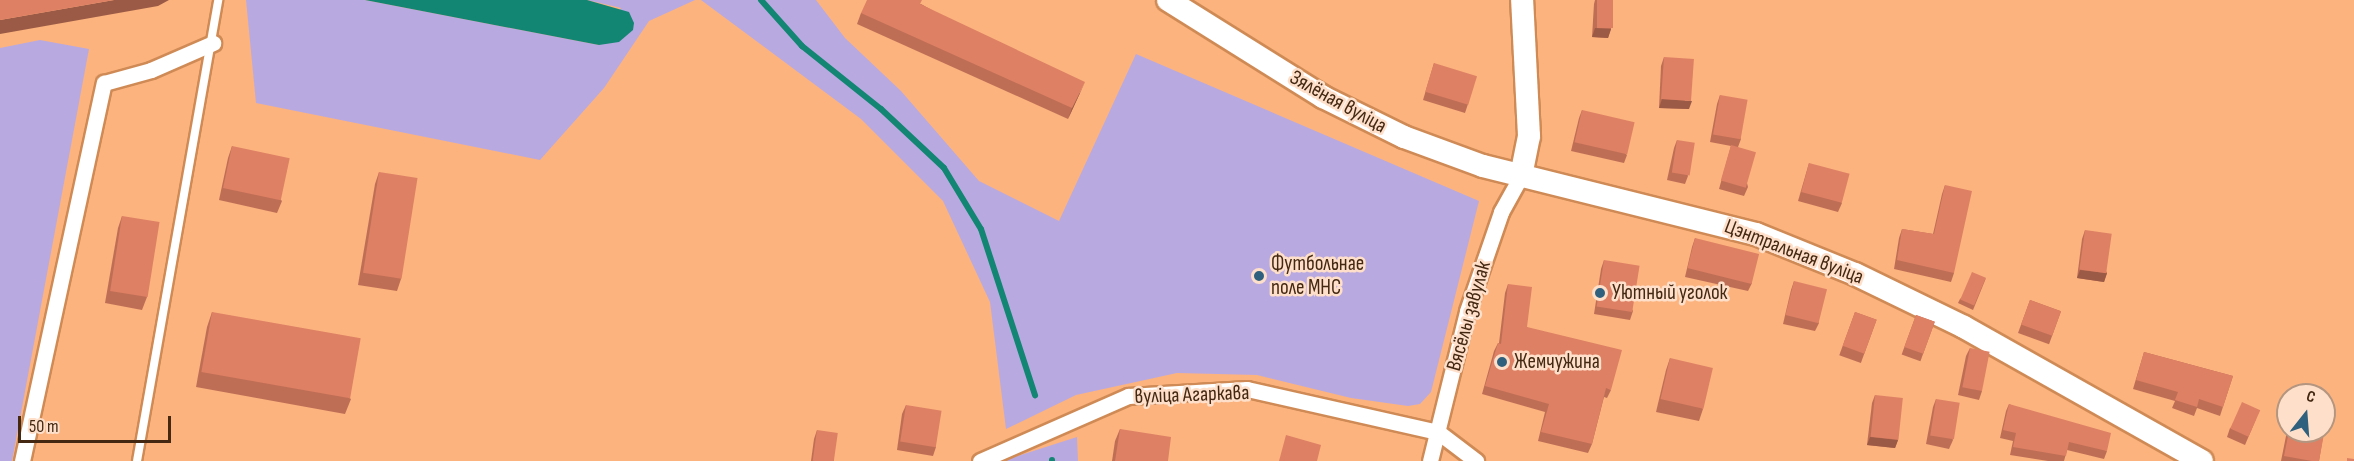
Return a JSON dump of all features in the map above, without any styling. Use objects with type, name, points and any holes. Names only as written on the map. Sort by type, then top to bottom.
[{"type":"street","name":"Зялёная вуліца","points":[[1168,0],[1364,118],[1443,152],[1521,176]]},
{"type":"street","points":[[1521,176],[1529,136],[1522,0]]},
{"type":"street","points":[[22,461],[104,83],[151,70],[213,43]]},
{"type":"street","name":"Вясёлы завулак","points":[[1430,461],[1467,310],[1501,212],[1521,176]]},
{"type":"street","name":"Цэнтральная вуліца","points":[[1521,176],[1709,221],[1803,252],[1964,327],[2202,461]]},
{"type":"street","name":"вуліца Агаркава","points":[[980,461],[1128,396],[1247,389],[1438,432],[1476,461]]},
{"type":"lane","points":[[137,461],[213,43],[218,0]]},
{"type":"shaded area","points":[[246,0],[365,0],[599,45],[621,8],[587,0],[695,0],[649,21],[604,88],[540,160],[256,103]]},
{"type":"shaded area","name":"Футбольнае поле МНС","points":[[701,0],[816,0],[845,38],[901,91],[979,181],[1059,221],[1136,54],[1479,201],[1431,392],[1420,404],[1408,406],[1351,398],[1257,375],[1177,373],[1076,395],[1006,429],[990,302],[943,201],[861,119]]},
{"type":"shaded area","points":[[40,40],[89,49],[12,461],[0,461],[0,48]]},
{"type":"shaded area","points":[[1077,437],[1078,461],[1006,461],[1011,458]]},
{"type":"water","points":[[365,0],[587,0],[629,12],[634,23],[633,30],[619,42],[599,45]]},
{"type":"building","points":[[0,0],[114,0],[0,20]]},
{"type":"building","points":[[867,0],[922,0],[920,4],[1085,82],[1072,108],[861,13]]},
{"type":"building","points":[[1597,0],[1613,0],[1613,28],[1597,28]]},
{"type":"building","points":[[1664,57],[1694,59],[1691,101],[1661,99]]},
{"type":"building","points":[[1434,63],[1477,76],[1468,105],[1425,92]]},
{"type":"building","points":[[1720,95],[1748,100],[1741,139],[1713,134]]},
{"type":"building","points":[[1582,110],[1635,122],[1627,154],[1575,142]]},
{"type":"building","points":[[1677,140],[1695,143],[1690,175],[1672,173]]},
{"type":"building","points":[[1731,145],[1756,152],[1746,188],[1721,181]]},
{"type":"building","points":[[232,146],[290,158],[281,200],[223,188]]},
{"type":"building","points":[[1809,163],[1850,174],[1842,203],[1801,192]]},
{"type":"building","points":[[379,172],[418,178],[402,279],[363,273]]},
{"type":"building","points":[[1945,185],[1972,191],[1954,273],[1897,260],[1902,229],[1934,234]]},
{"type":"building","points":[[122,216],[160,222],[148,297],[110,291]]},
{"type":"building","points":[[2085,230],[2112,234],[2106,273],[2079,270]]},
{"type":"building","points":[[1695,238],[1759,254],[1752,284],[1688,268]]},
{"type":"building","points":[[1604,260],[1640,266],[1632,312],[1597,306]]},
{"type":"building","points":[[1972,272],[1986,278],[1974,305],[1960,300]]},
{"type":"building","points":[[1794,281],[1827,289],[1819,323],[1786,315]]},
{"type":"building","points":[[1508,284],[1532,287],[1527,327],[1622,350],[1611,390],[1606,388],[1592,444],[1541,432],[1549,404],[1485,386],[1498,343],[1501,344]]},
{"type":"building","points":[[2030,300],[2061,311],[2052,336],[2021,324]]},
{"type":"building","points":[[212,312],[361,338],[350,398],[201,372]]},
{"type":"building","points":[[1855,312],[1877,320],[1864,354],[1843,346]]},
{"type":"building","points":[[1916,315],[1935,322],[1923,354],[1904,347]]},
{"type":"building","points":[[1970,348],[1990,352],[1982,391],[1962,387]]},
{"type":"building","points":[[2144,352],[2233,376],[2223,407],[2199,399],[2197,407],[2175,400],[2178,392],[2136,380]]},
{"type":"building","points":[[1670,358],[1713,368],[1703,409],[1661,399]]},
{"type":"building","points":[[1875,395],[1903,398],[1898,440],[1871,437]]},
{"type":"building","points":[[1936,399],[1960,403],[1954,439],[1930,436]]},
{"type":"building","points":[[2242,402],[2260,410],[2248,437],[2230,428]]},
{"type":"building","points":[[2009,404],[2111,433],[2107,451],[2069,442],[2066,456],[2013,447],[2016,433],[2003,430]]},
{"type":"building","points":[[906,405],[942,411],[936,447],[900,442]]},
{"type":"building","points":[[1120,429],[1171,437],[1168,461],[1115,461]]},
{"type":"building","points":[[817,430],[838,433],[834,461],[813,461]]},
{"type":"building","points":[[1286,435],[1321,445],[1317,461],[1279,461]]},
{"type":"building","points":[[2287,443],[2322,443],[2319,461],[2284,456]]},
{"type":"waterway","points":[[761,0],[802,46],[881,109],[944,168],[981,229],[1035,395]]},
{"type":"place","name":"Футбольнае поле МНС","points":[[1259,276]]},
{"type":"place","name":"Уютный уголок","points":[[1600,293]]},
{"type":"place","name":"Жемчужина","points":[[1502,362]]}]
